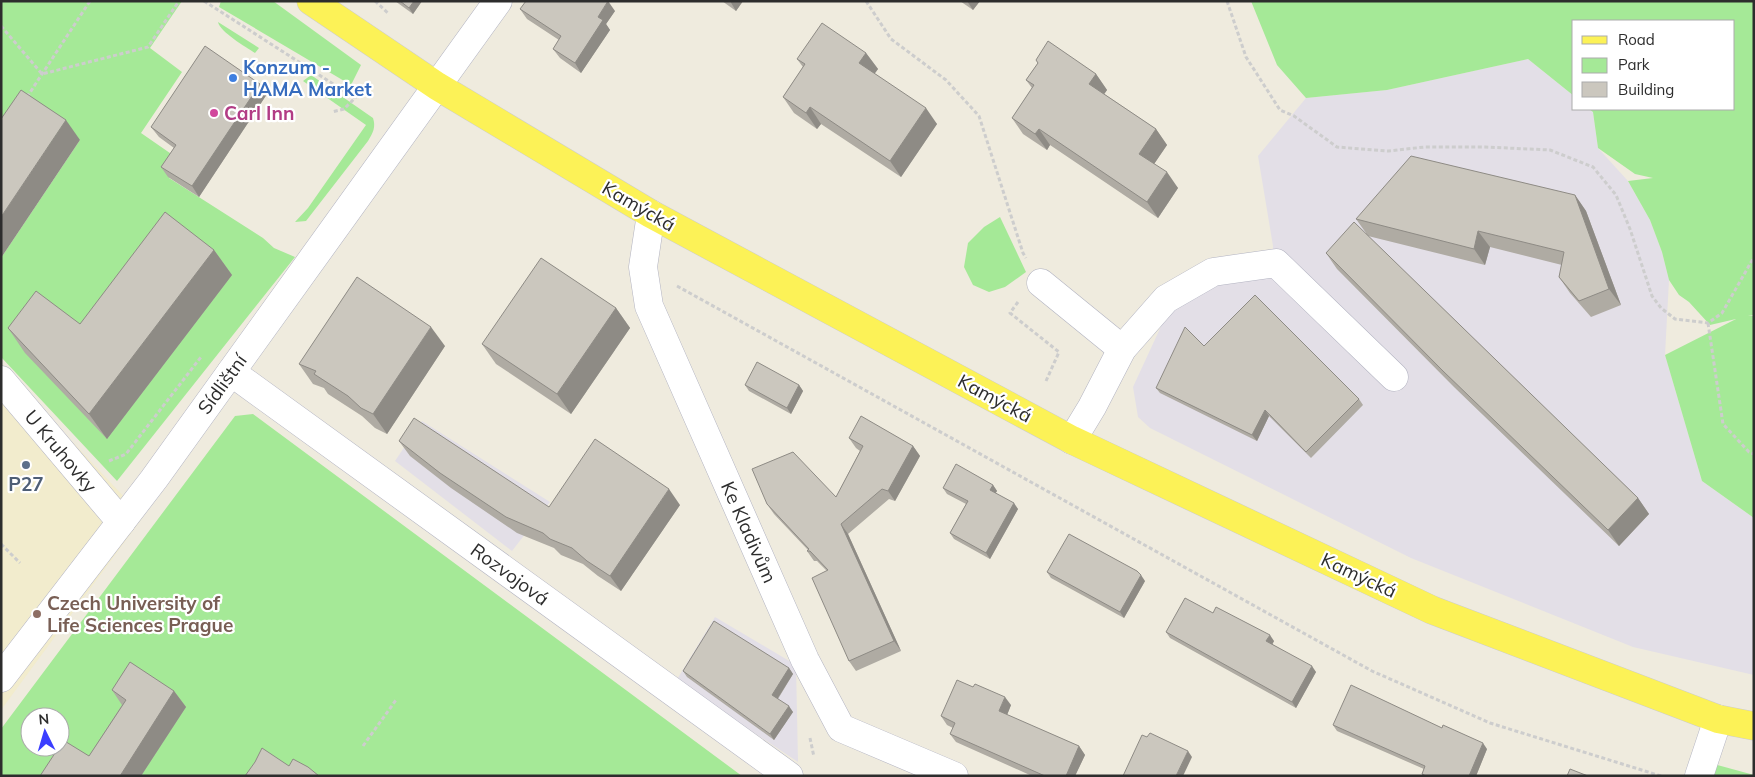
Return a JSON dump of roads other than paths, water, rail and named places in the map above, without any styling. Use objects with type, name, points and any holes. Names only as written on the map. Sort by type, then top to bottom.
[{"type":"main road","name":"Kamýcká","points":[[311,1],[437,86],[651,214],[1072,440],[1432,610],[1718,719],[1754,726]]},
{"type":"street","name":"Sídlištní","points":[[1,678],[121,522],[498,1]]},
{"type":"street","name":"Ke Kladivům","points":[[651,214],[643,267],[649,306],[805,660],[841,728],[954,776]]},
{"type":"street","points":[[1072,440],[1122,350],[1166,299],[1212,272],[1276,263],[1394,377]]},
{"type":"street","points":[[1030,280],[1122,350]]},
{"type":"street","name":"Rozvojová","points":[[231,372],[789,776]]},
{"type":"street","name":"U Kruhovky","points":[[1,380],[121,522]]},
{"type":"street","points":[[1699,776],[1718,719]]},
{"type":"place","name":"Konzum - HAMA Market","points":[[233,78]]},
{"type":"place","name":"Carl Inn","points":[[214,113]]},
{"type":"place","name":"P27","points":[[26,465]]},
{"type":"place","name":"Czech University of Life Sciences Prague","points":[[37,614]]}]
